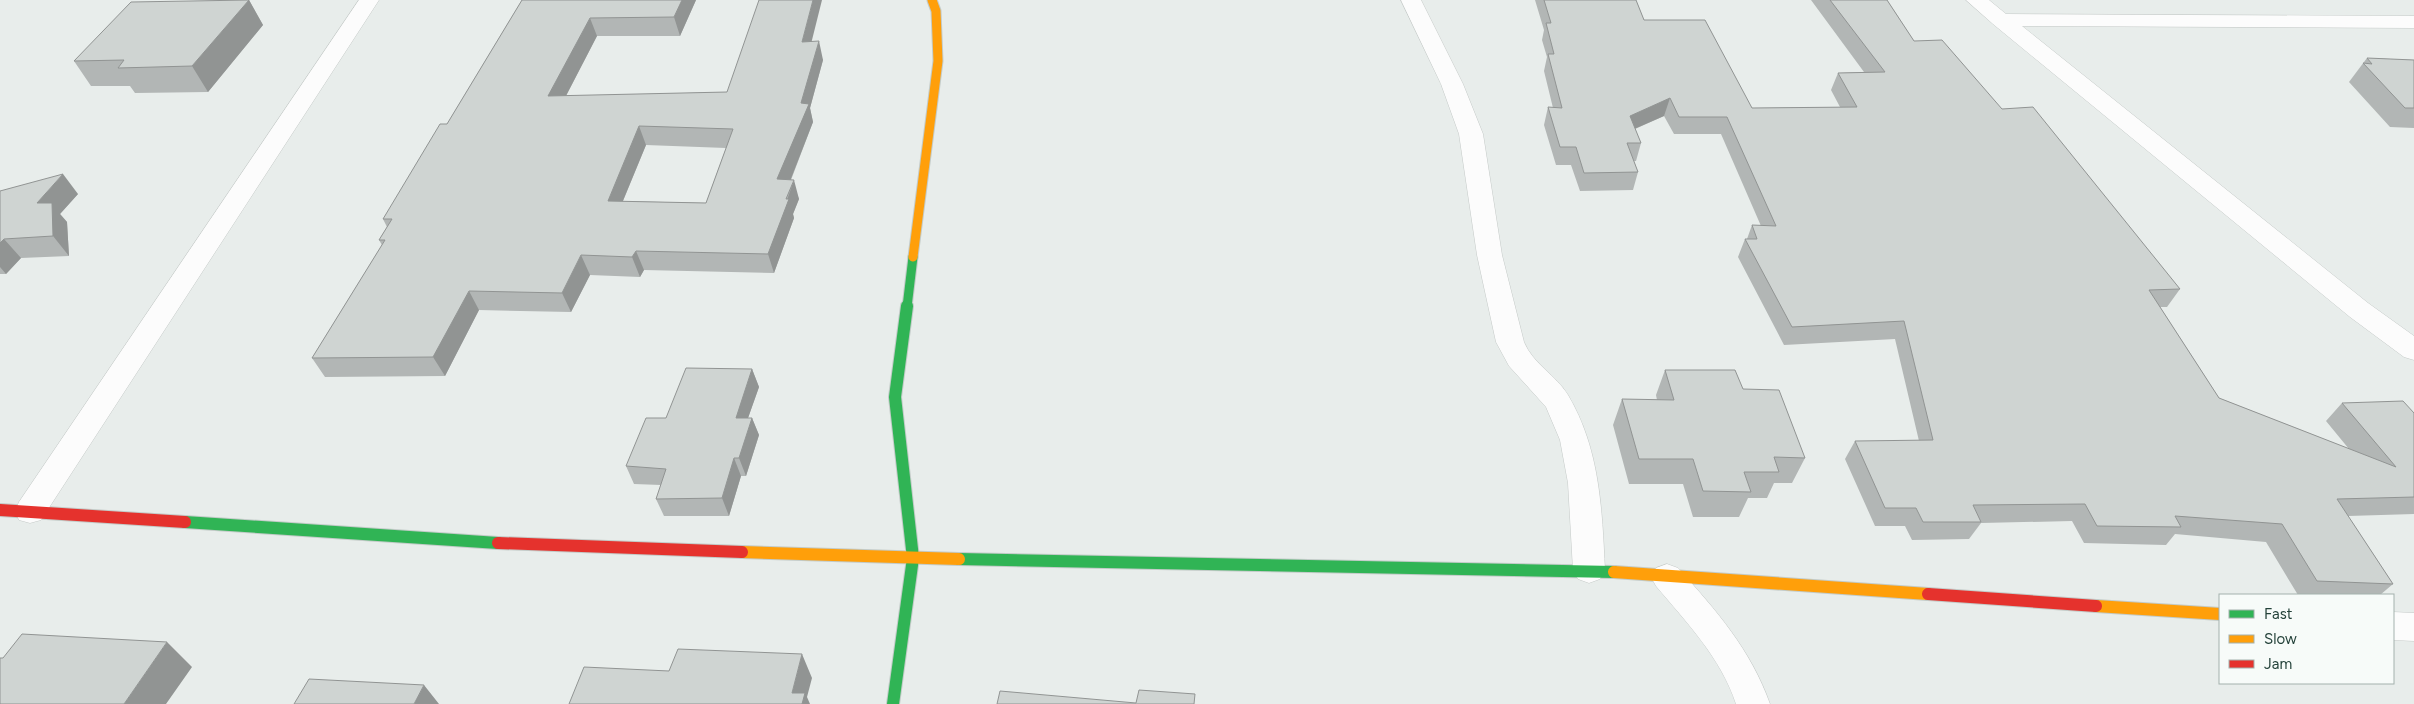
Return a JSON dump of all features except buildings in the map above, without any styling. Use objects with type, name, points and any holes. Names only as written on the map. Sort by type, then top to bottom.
[{"type":"street","points":[[30,511],[369,0]]},
{"type":"street","points":[[893,704],[913,558],[896,397],[938,61],[936,11],[932,0]]},
{"type":"street","points":[[1411,0],[1456,93],[1471,134],[1489,256],[1501,312],[1511,346],[1528,370],[1557,400],[1572,435],[1583,480],[1589,570]]},
{"type":"street","points":[[1976,0],[2359,310],[2414,350]]},
{"type":"street","points":[[2000,20],[2414,22]]},
{"type":"street","points":[[0,510],[548,546],[913,558],[1589,570],[1667,578],[2219,614]]},
{"type":"street","points":[[1667,578],[1714,634],[1748,684],[1753,704]]},
{"type":"street","points":[[2394,626],[2414,627]]},
{"type":"traffic: fast","points":[[893,704],[913,558],[895,397],[913,257]]},
{"type":"traffic: fast","points":[[185,522],[498,543]]},
{"type":"traffic: fast","points":[[959,559],[1589,570],[1614,572]]},
{"type":"traffic: slow","points":[[913,257],[938,61],[936,11],[932,0]]},
{"type":"traffic: slow","points":[[742,552],[959,559]]},
{"type":"traffic: slow","points":[[1614,572],[1928,594]]},
{"type":"traffic: slow","points":[[2096,606],[2219,614]]},
{"type":"traffic: jam","points":[[0,510],[185,522]]},
{"type":"traffic: jam","points":[[498,543],[742,552]]},
{"type":"traffic: jam","points":[[1928,594],[2096,606]]}]
